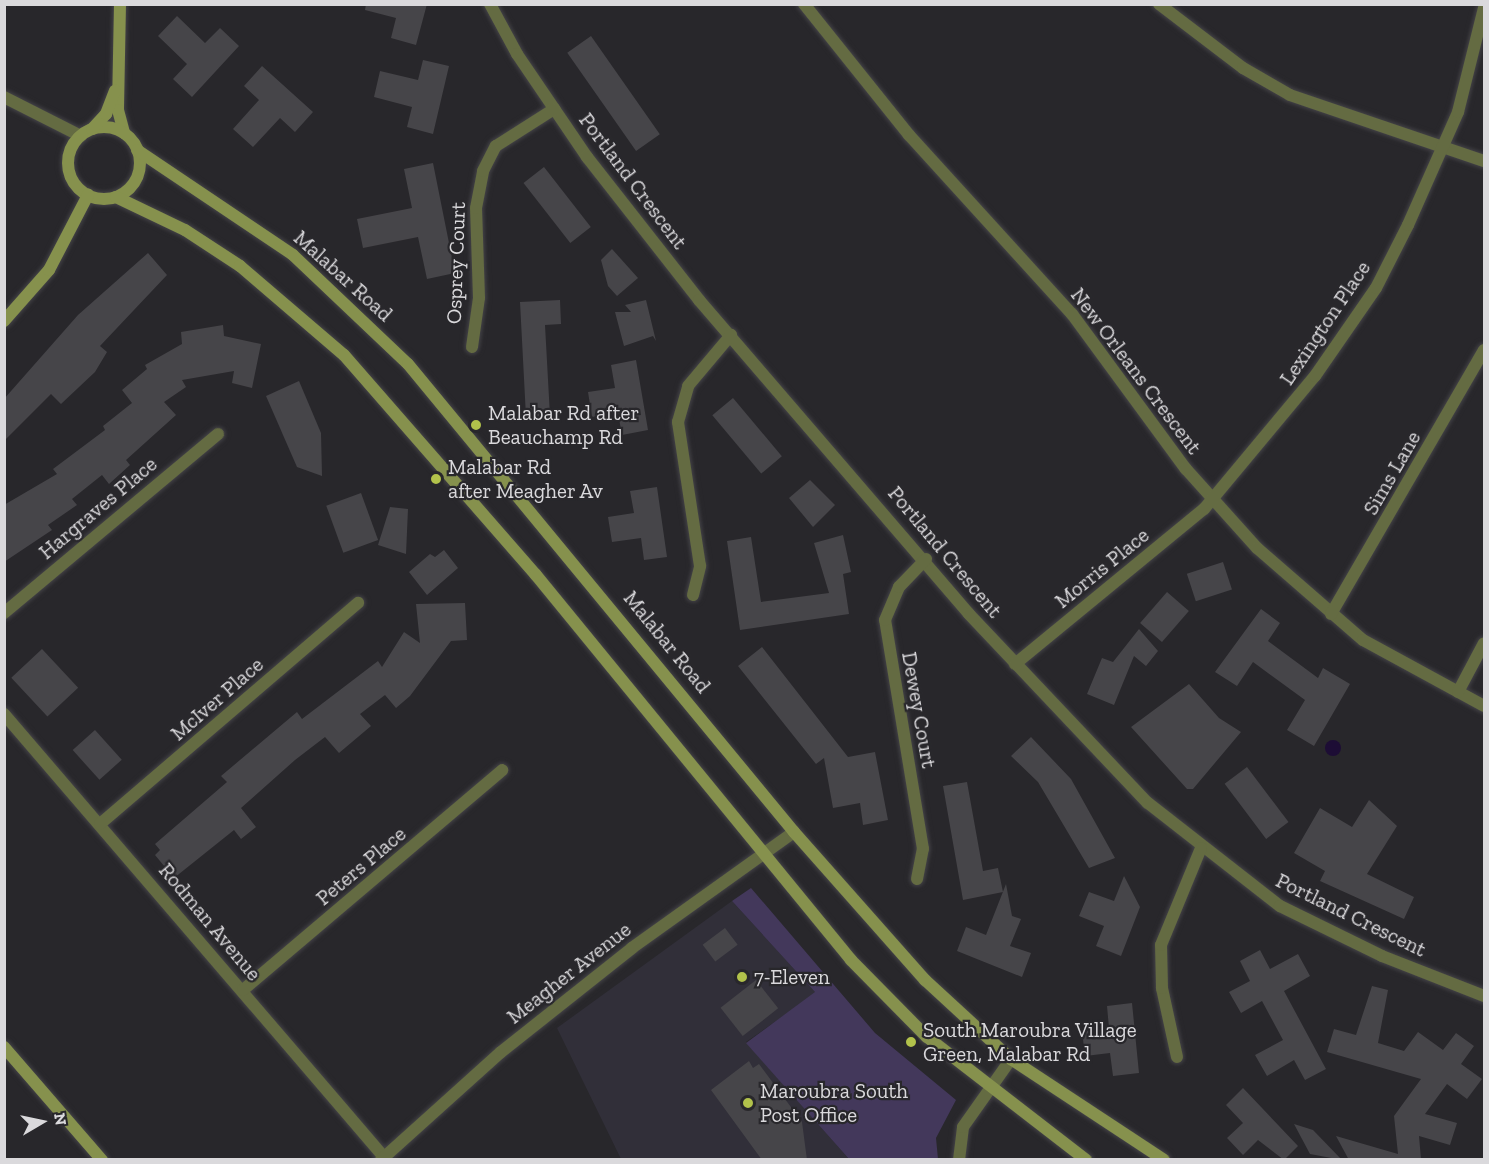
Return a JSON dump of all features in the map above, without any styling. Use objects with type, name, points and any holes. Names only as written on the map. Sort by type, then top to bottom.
[{"type":"main road","points":[[116,197],[137,178],[137,150],[124,133],[117,84],[120,4]]},
{"type":"main road","points":[[88,195],[69,167],[86,133],[106,114],[117,84]]},
{"type":"main road","points":[[86,133],[124,133]]},
{"type":"main road","name":"Malabar Road","points":[[137,150],[293,255],[408,364],[794,832],[925,980],[1011,1059],[1164,1160]]},
{"type":"main road","points":[[88,195],[116,197],[185,230],[240,266],[345,355],[536,575],[851,960],[927,1037],[1086,1160]]},
{"type":"main road","points":[[4,321],[49,270],[88,195]]},
{"type":"main road","points":[[4,1047],[102,1160]]},
{"type":"street","name":"Portland Crescent","points":[[490,4],[555,109],[731,335],[1016,664],[1148,802],[1201,848],[1280,906],[1382,956],[1485,996]]},
{"type":"street","name":"New Orleans Crescent","points":[[804,4],[909,135],[1072,314],[1211,501],[1331,614],[1363,640],[1485,706]]},
{"type":"street","points":[[1159,4],[1243,68],[1290,95],[1485,161]]},
{"type":"street","name":"Lexington Place","points":[[1211,501],[1281,423],[1376,288],[1458,112],[1485,8]]},
{"type":"street","points":[[4,97],[86,133]]},
{"type":"street","name":"Osprey Court","points":[[472,347],[479,298],[476,208],[483,171],[496,146],[555,109]]},
{"type":"street","points":[[693,595],[700,567],[678,422],[688,386],[731,335]]},
{"type":"street","name":"Sims Lane","points":[[1331,614],[1485,350]]},
{"type":"street","name":"Hargraves Place","points":[[4,613],[218,434]]},
{"type":"street","name":"Morris Place","points":[[1016,664],[1211,501]]},
{"type":"street","name":"Dewey Court","points":[[917,879],[923,849],[885,620],[899,587],[926,559]]},
{"type":"street","name":"McIver Place","points":[[100,824],[358,603]]},
{"type":"street","points":[[1458,692],[1485,643]]},
{"type":"street","name":"Rodman Avenue","points":[[4,714],[243,990],[383,1158]]},
{"type":"street","name":"Peters Place","points":[[243,990],[502,770]]},
{"type":"street","name":"Meagher Avenue","points":[[383,1158],[501,1052],[646,937],[794,832]]},
{"type":"street","points":[[1177,1057],[1162,988],[1161,945],[1201,848]]},
{"type":"street","points":[[959,1160],[963,1127],[989,1087],[1011,1059]]},
{"type":"shaded area","points":[[1330,740],[1336,740],[1341,748],[1339,754],[1330,756],[1325,751],[1325,745]]},
{"type":"shaded area","points":[[751,888],[875,1033],[956,1100],[936,1138],[938,1159],[849,1159],[746,1043],[815,992],[732,901]]},
{"type":"shaded area","points":[[732,901],[816,993],[746,1042],[849,1159],[621,1159],[557,1028]]},
{"type":"building","points":[[366,4],[427,4],[416,45],[391,38],[396,18],[365,10]]},
{"type":"building","points":[[177,16],[205,43],[220,28],[239,46],[192,97],[173,79],[187,64],[158,36]]},
{"type":"building","points":[[591,36],[660,134],[636,151],[567,53]]},
{"type":"building","points":[[423,60],[449,66],[433,134],[407,127],[412,107],[374,97],[380,71],[418,80]]},
{"type":"building","points":[[262,66],[313,112],[295,132],[280,118],[253,147],[233,129],[259,100],[244,86]]},
{"type":"building","points":[[433,163],[455,273],[427,279],[418,237],[363,248],[357,219],[412,208],[404,169]]},
{"type":"building","points":[[544,167],[591,227],[570,243],[524,183]]},
{"type":"building","points":[[612,249],[638,278],[617,296],[608,286],[601,260]]},
{"type":"building","points":[[148,253],[167,275],[100,346],[107,352],[95,372],[61,404],[51,394],[4,441],[4,399],[78,315]]},
{"type":"building","points":[[560,300],[561,324],[545,325],[550,416],[526,417],[520,302]]},
{"type":"building","points":[[646,300],[656,341],[653,336],[624,346],[615,312],[631,312],[625,305]]},
{"type":"building","points":[[223,325],[224,336],[261,344],[252,388],[232,383],[234,371],[182,380],[186,387],[164,402],[176,415],[126,460],[130,465],[109,484],[102,475],[72,499],[77,505],[48,525],[52,530],[4,562],[4,505],[57,474],[53,469],[105,430],[103,426],[132,403],[122,390],[147,369],[145,365],[182,344],[181,332]]},
{"type":"building","points":[[636,360],[648,430],[622,435],[618,413],[592,417],[588,392],[615,388],[611,365]]},
{"type":"building","points":[[299,381],[321,433],[322,476],[297,467],[266,396]]},
{"type":"building","points":[[733,398],[782,456],[761,474],[712,415]]},
{"type":"building","points":[[810,480],[835,505],[813,527],[789,498]]},
{"type":"building","points":[[657,487],[667,557],[644,560],[641,538],[612,542],[608,517],[634,513],[630,491]]},
{"type":"building","points":[[361,493],[378,540],[343,553],[326,506]]},
{"type":"building","points":[[390,507],[408,509],[406,554],[378,545]]},
{"type":"building","points":[[843,535],[851,572],[843,574],[849,614],[740,630],[727,541],[751,537],[761,602],[829,593],[814,543]]},
{"type":"building","points":[[444,550],[458,568],[427,595],[409,572],[430,554],[435,557]]},
{"type":"building","points":[[1223,562],[1232,590],[1196,601],[1187,574]]},
{"type":"building","points":[[1167,592],[1189,611],[1162,642],[1140,623]]},
{"type":"building","points":[[465,603],[467,640],[451,641],[410,696],[396,708],[385,695],[360,714],[371,726],[339,753],[325,737],[295,760],[241,808],[256,827],[241,839],[234,830],[174,878],[155,855],[160,850],[155,844],[227,782],[221,776],[297,712],[302,719],[378,661],[382,667],[404,632],[420,643],[416,604]]},
{"type":"building","points":[[1261,609],[1280,623],[1268,641],[1318,678],[1323,668],[1350,684],[1314,746],[1287,730],[1305,700],[1253,662],[1237,686],[1215,672]]},
{"type":"building","points":[[1139,629],[1158,651],[1146,666],[1134,656],[1114,705],[1087,694],[1102,658],[1113,662]]},
{"type":"building","points":[[762,647],[848,757],[875,752],[888,820],[863,825],[860,803],[833,808],[824,758],[816,764],[738,666]]},
{"type":"building","points":[[42,649],[78,688],[47,716],[11,678]]},
{"type":"building","points":[[1189,684],[1219,718],[1241,732],[1193,789],[1187,789],[1131,727]]},
{"type":"building","points":[[95,730],[122,760],[99,780],[73,750]]},
{"type":"building","points":[[1031,737],[1071,779],[1115,858],[1089,868],[1038,782],[1011,756]]},
{"type":"building","points":[[1247,767],[1289,822],[1266,839],[1225,784]]},
{"type":"building","points":[[967,782],[983,871],[998,868],[1003,892],[963,900],[943,786]]},
{"type":"building","points":[[1369,800],[1397,826],[1367,874],[1414,897],[1404,919],[1320,881],[1325,871],[1294,853],[1320,808],[1352,827]]},
{"type":"building","points":[[1124,876],[1140,907],[1121,956],[1096,946],[1104,926],[1079,916],[1089,892],[1114,901]]},
{"type":"building","points":[[1006,884],[1012,916],[1021,919],[1010,946],[1031,953],[1022,977],[957,951],[966,927],[986,935]]},
{"type":"building","points":[[725,928],[738,945],[715,962],[703,945]]},
{"type":"building","points":[[1260,950],[1270,969],[1298,954],[1310,976],[1284,991],[1326,1069],[1305,1080],[1294,1060],[1267,1076],[1255,1055],[1283,1040],[1262,1001],[1241,1013],[1229,992],[1250,981],[1240,961]]},
{"type":"building","points":[[756,980],[778,1008],[743,1036],[721,1008]]},
{"type":"building","points":[[1372,986],[1388,990],[1378,1043],[1404,1051],[1418,1032],[1443,1050],[1456,1033],[1474,1046],[1461,1064],[1482,1079],[1467,1099],[1447,1084],[1425,1114],[1457,1123],[1450,1145],[1419,1136],[1421,1159],[1349,1160],[1336,1136],[1398,1154],[1394,1116],[1421,1079],[1327,1052],[1334,1029],[1356,1035]]},
{"type":"building","points":[[1132,1003],[1139,1073],[1113,1076],[1110,1053],[1085,1056],[1082,1031],[1109,1028],[1107,1006]]},
{"type":"building","points":[[749,1061],[753,1068],[759,1064],[802,1122],[807,1160],[762,1160],[711,1090]]},
{"type":"building","points":[[1243,1088],[1298,1146],[1284,1160],[1258,1140],[1243,1155],[1227,1138],[1243,1123],[1226,1105]]},
{"type":"building","points":[[1294,1124],[1313,1130],[1342,1160],[1310,1154]]},
{"type":"place","name":"Malabar Rd after Beauchamp Rd","points":[[476,425]]},
{"type":"place","name":"Malabar Rd after Meagher Av","points":[[436,479]]},
{"type":"place","name":"7-Eleven","points":[[742,977]]},
{"type":"place","name":"South Maroubra Village Green, Malabar Rd","points":[[911,1042]]},
{"type":"place","name":"Maroubra South Post Office","points":[[748,1103]]}]
